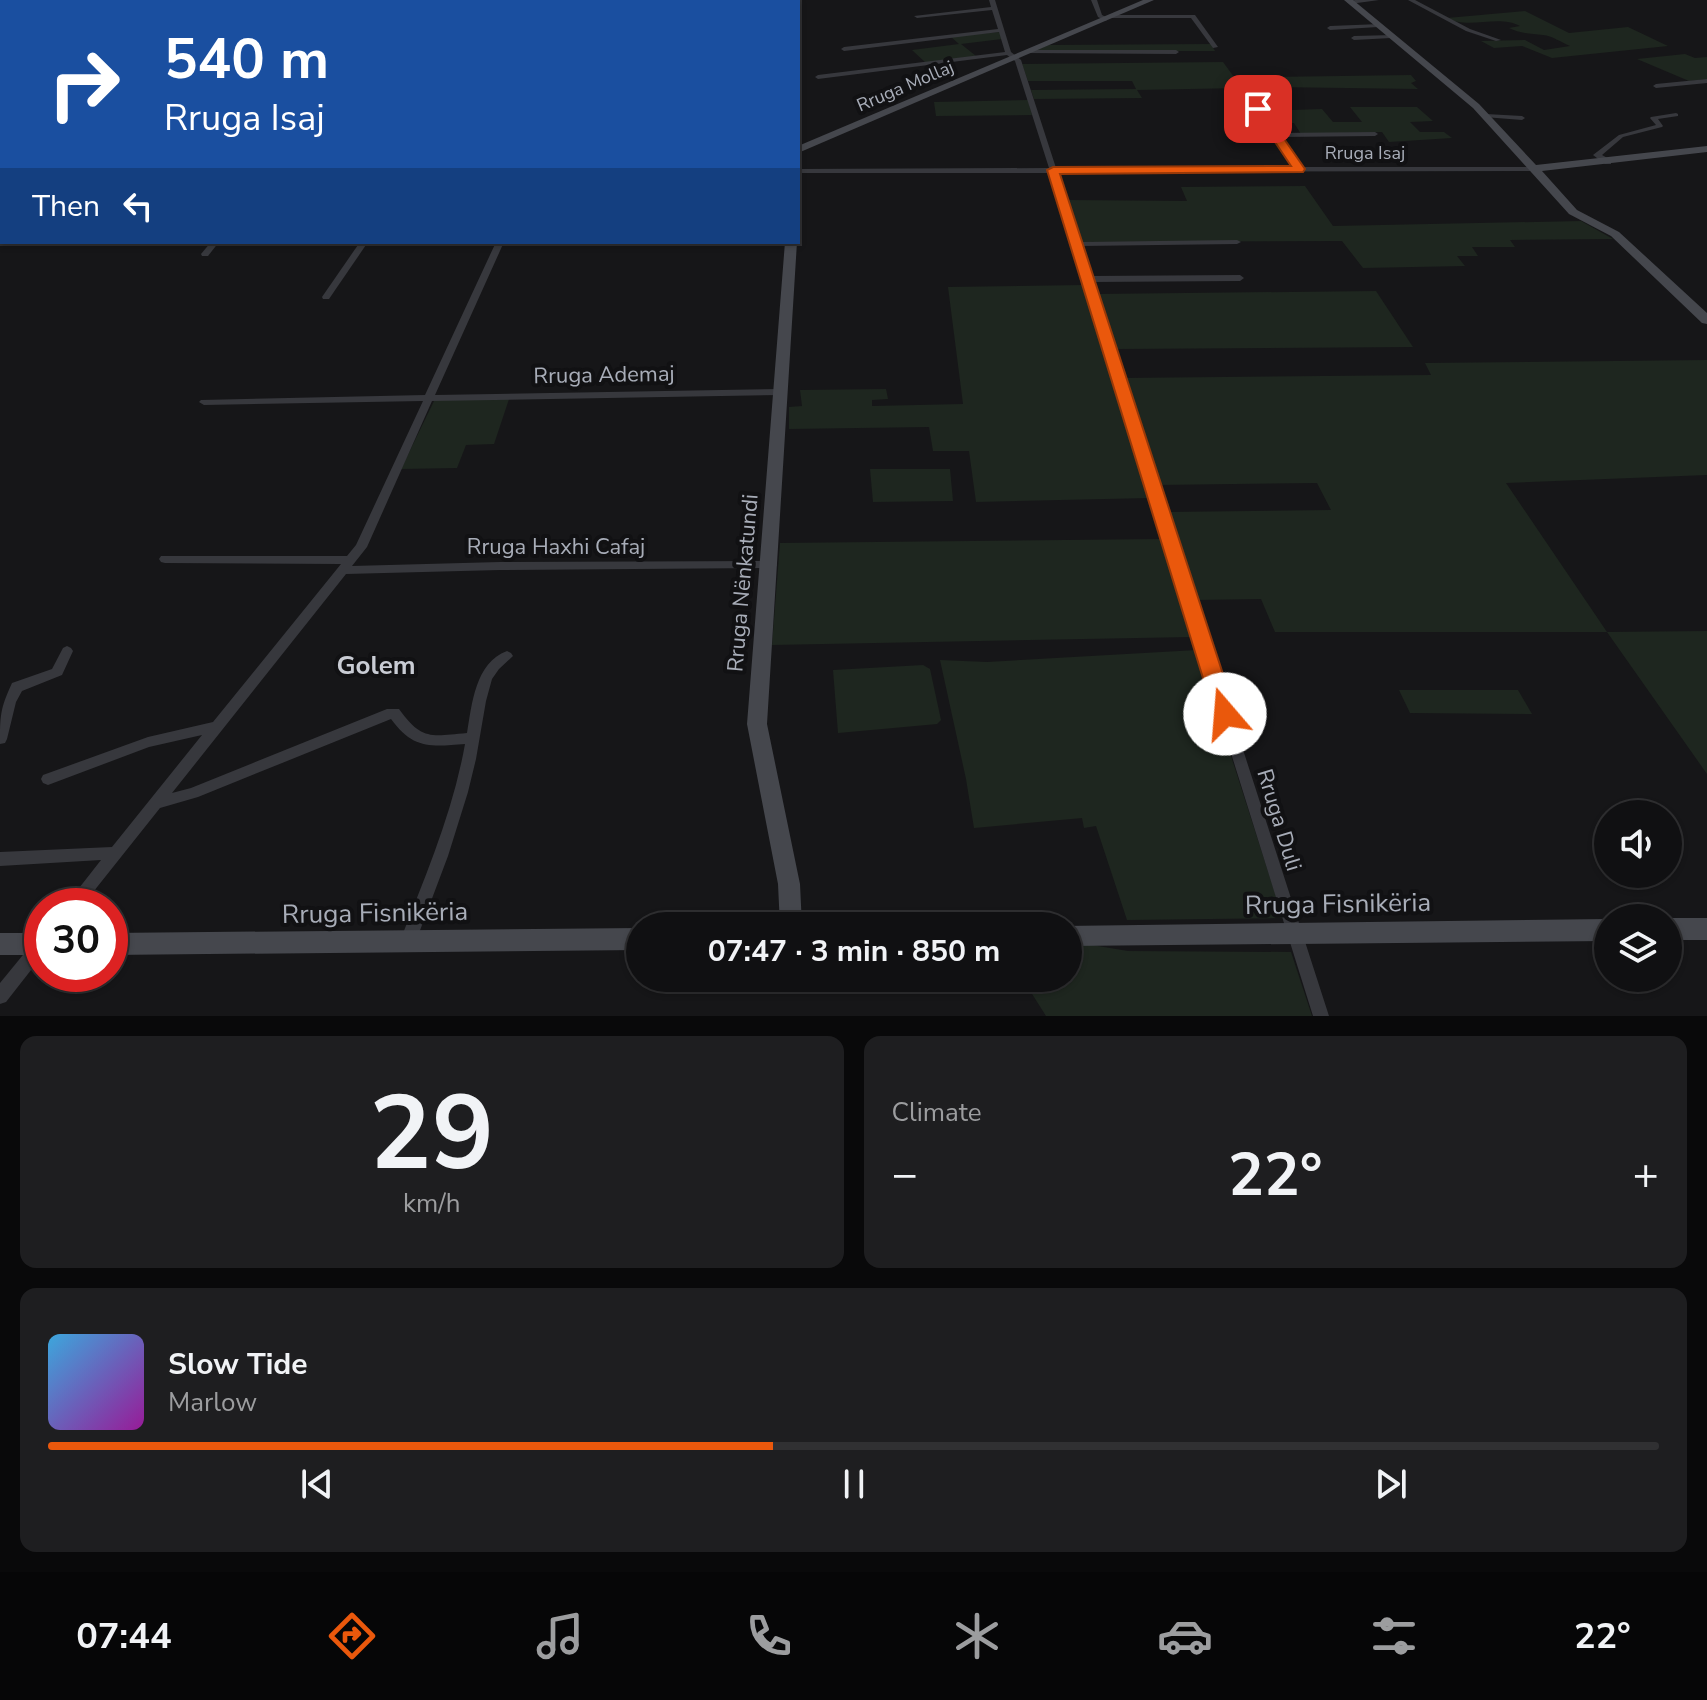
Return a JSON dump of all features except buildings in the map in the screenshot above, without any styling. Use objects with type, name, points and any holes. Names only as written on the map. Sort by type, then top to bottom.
[{"type":"street","points":[[1094,0],[1100,16],[1108,18],[1193,16],[1215,47]]},
{"type":"street","name":"Rruga Mollaj","points":[[800,149],[1017,54],[1150,0]]},
{"type":"street","points":[[1349,1],[1376,0]]},
{"type":"street","points":[[1411,0],[1468,30],[1498,40]]},
{"type":"street","points":[[1349,1],[1486,116],[1573,212],[1615,234],[1707,320]]},
{"type":"street","points":[[917,16],[993,4]]},
{"type":"street","name":"Rruga Duli","points":[[993,4],[1001,30],[1017,54],[1321,1016]]},
{"type":"street","points":[[1330,28],[1378,25]]},
{"type":"street","points":[[844,49],[1001,30]]},
{"type":"street","points":[[1354,38],[1391,36]]},
{"type":"street","name":"Rruga Mollaj","points":[[1017,54],[1176,52]]},
{"type":"street","points":[[818,77],[1017,54]]},
{"type":"street","points":[[1238,79],[1299,169]]},
{"type":"street","points":[[1656,86],[1707,81]]},
{"type":"street","points":[[1608,162],[1597,155],[1614,140],[1660,126],[1653,118],[1676,115]]},
{"type":"street","points":[[1486,116],[1522,118]]},
{"type":"street","points":[[1276,135],[1375,134]]},
{"type":"street","points":[[1533,169],[1707,149]]},
{"type":"street","name":"Rruga Isaj","points":[[800,171],[1533,169]]},
{"type":"street","points":[[1076,244],[1237,242]]},
{"type":"street","points":[[205,254],[213,244]]},
{"type":"street","points":[[326,297],[363,244]]},
{"type":"street","points":[[87,888],[370,533],[499,244]]},
{"type":"street","name":"Rruga Nënkatundi","points":[[790,912],[789,884],[757,724],[759,669],[771,565],[791,244]]},
{"type":"street","points":[[1088,279],[1240,278]]},
{"type":"street","name":"Rruga Ademaj","points":[[204,402],[781,392]]},
{"type":"street","name":"Rruga Haxhi Cafaj","points":[[165,559],[345,565],[771,565]]},
{"type":"street","points":[[0,739],[12,692],[17,687],[57,672],[67,651]]},
{"type":"street","points":[[408,941],[443,851],[468,767],[479,702],[487,676],[495,663],[507,656]]},
{"type":"street","points":[[154,804],[193,793],[387,714],[394,713],[414,738],[430,741],[472,738]]},
{"type":"street","points":[[48,779],[148,742],[217,726]]},
{"type":"street","points":[[0,859],[115,853]]},
{"type":"street","points":[[1682,929],[1707,929]]},
{"type":"street","name":"Rruga Fisnikëria","points":[[1082,935],[1594,930]]},
{"type":"street","name":"Rruga Fisnikëria","points":[[128,944],[626,939]]},
{"type":"street","points":[[0,944],[24,944]]},
{"type":"street","points":[[0,996],[24,966]]},
{"type":"shaded area","points":[[1525,11],[1569,33],[1628,27],[1668,46],[1552,58],[1522,46],[1494,48],[1481,41],[1525,40],[1544,50],[1570,46],[1546,36],[1513,30],[1509,28],[1520,26],[1511,23],[1465,23],[1447,18]]},
{"type":"shaded area","points":[[1000,32],[1002,39],[961,44],[976,56],[926,63],[912,50],[959,44],[950,36]]},
{"type":"shaded area","points":[[1211,44],[1215,51],[1034,51],[1049,45]]},
{"type":"shaded area","points":[[1685,54],[1695,58],[1707,57],[1707,79],[1689,81],[1637,59]]},
{"type":"shaded area","points":[[1223,62],[1242,88],[1137,90],[1142,98],[1034,99],[1031,90],[1136,89],[1132,81],[1028,81],[1022,64]]},
{"type":"shaded area","points":[[1411,75],[1416,81],[1411,83],[1418,89],[1273,87],[1264,77]]},
{"type":"shaded area","points":[[1028,100],[1032,115],[936,116],[934,102]]},
{"type":"shaded area","points":[[1350,107],[1417,107],[1433,121],[1410,122],[1420,132],[1444,132],[1452,138],[1389,142],[1382,132],[1301,134],[1294,123],[1271,124],[1261,111],[1322,109],[1333,122],[1362,122]]},
{"type":"shaded area","points":[[1305,186],[1333,226],[1581,221],[1613,239],[1510,240],[1515,247],[1472,247],[1478,256],[1457,256],[1465,266],[1363,268],[1342,241],[1082,242],[1066,200],[1187,201],[1181,187]]},
{"type":"shaded area","points":[[1084,285],[1150,498],[976,502],[969,451],[933,451],[929,427],[789,429],[789,407],[802,406],[800,390],[886,389],[888,399],[872,400],[872,406],[963,404],[948,287]]},
{"type":"shaded area","points":[[1376,291],[1413,347],[1118,349],[1111,346],[1096,294]]},
{"type":"shaded area","points":[[1707,360],[1707,475],[1506,483],[1607,632],[1275,632],[1261,599],[1195,600],[1167,512],[1331,510],[1317,483],[1158,485],[1122,378],[1431,375],[1425,363]]},
{"type":"shaded area","points":[[435,399],[509,399],[494,444],[466,445],[457,468],[401,469]]},
{"type":"shaded area","points":[[870,469],[950,469],[953,501],[873,502]]},
{"type":"shaded area","points":[[1163,539],[1192,637],[772,645],[780,543]]},
{"type":"shaded area","points":[[1707,631],[1707,774],[1607,632]]},
{"type":"shaded area","points":[[1197,650],[1283,918],[1127,920],[1096,826],[1084,828],[1082,818],[974,828],[940,660],[987,662]]},
{"type":"shaded area","points":[[923,665],[930,669],[941,720],[937,724],[838,733],[833,670]]},
{"type":"shaded area","points":[[1399,690],[1518,690],[1532,714],[1410,713]]},
{"type":"shaded area","points":[[1082,943],[1128,951],[1291,952],[1312,1016],[1046,1016],[1031,992],[1082,992]]},
{"type":"district","name":"Golem","points":[[376,665]]},
{"type":"route","points":[[1225,714],[1053,170],[1299,169],[1258,109]]}]
